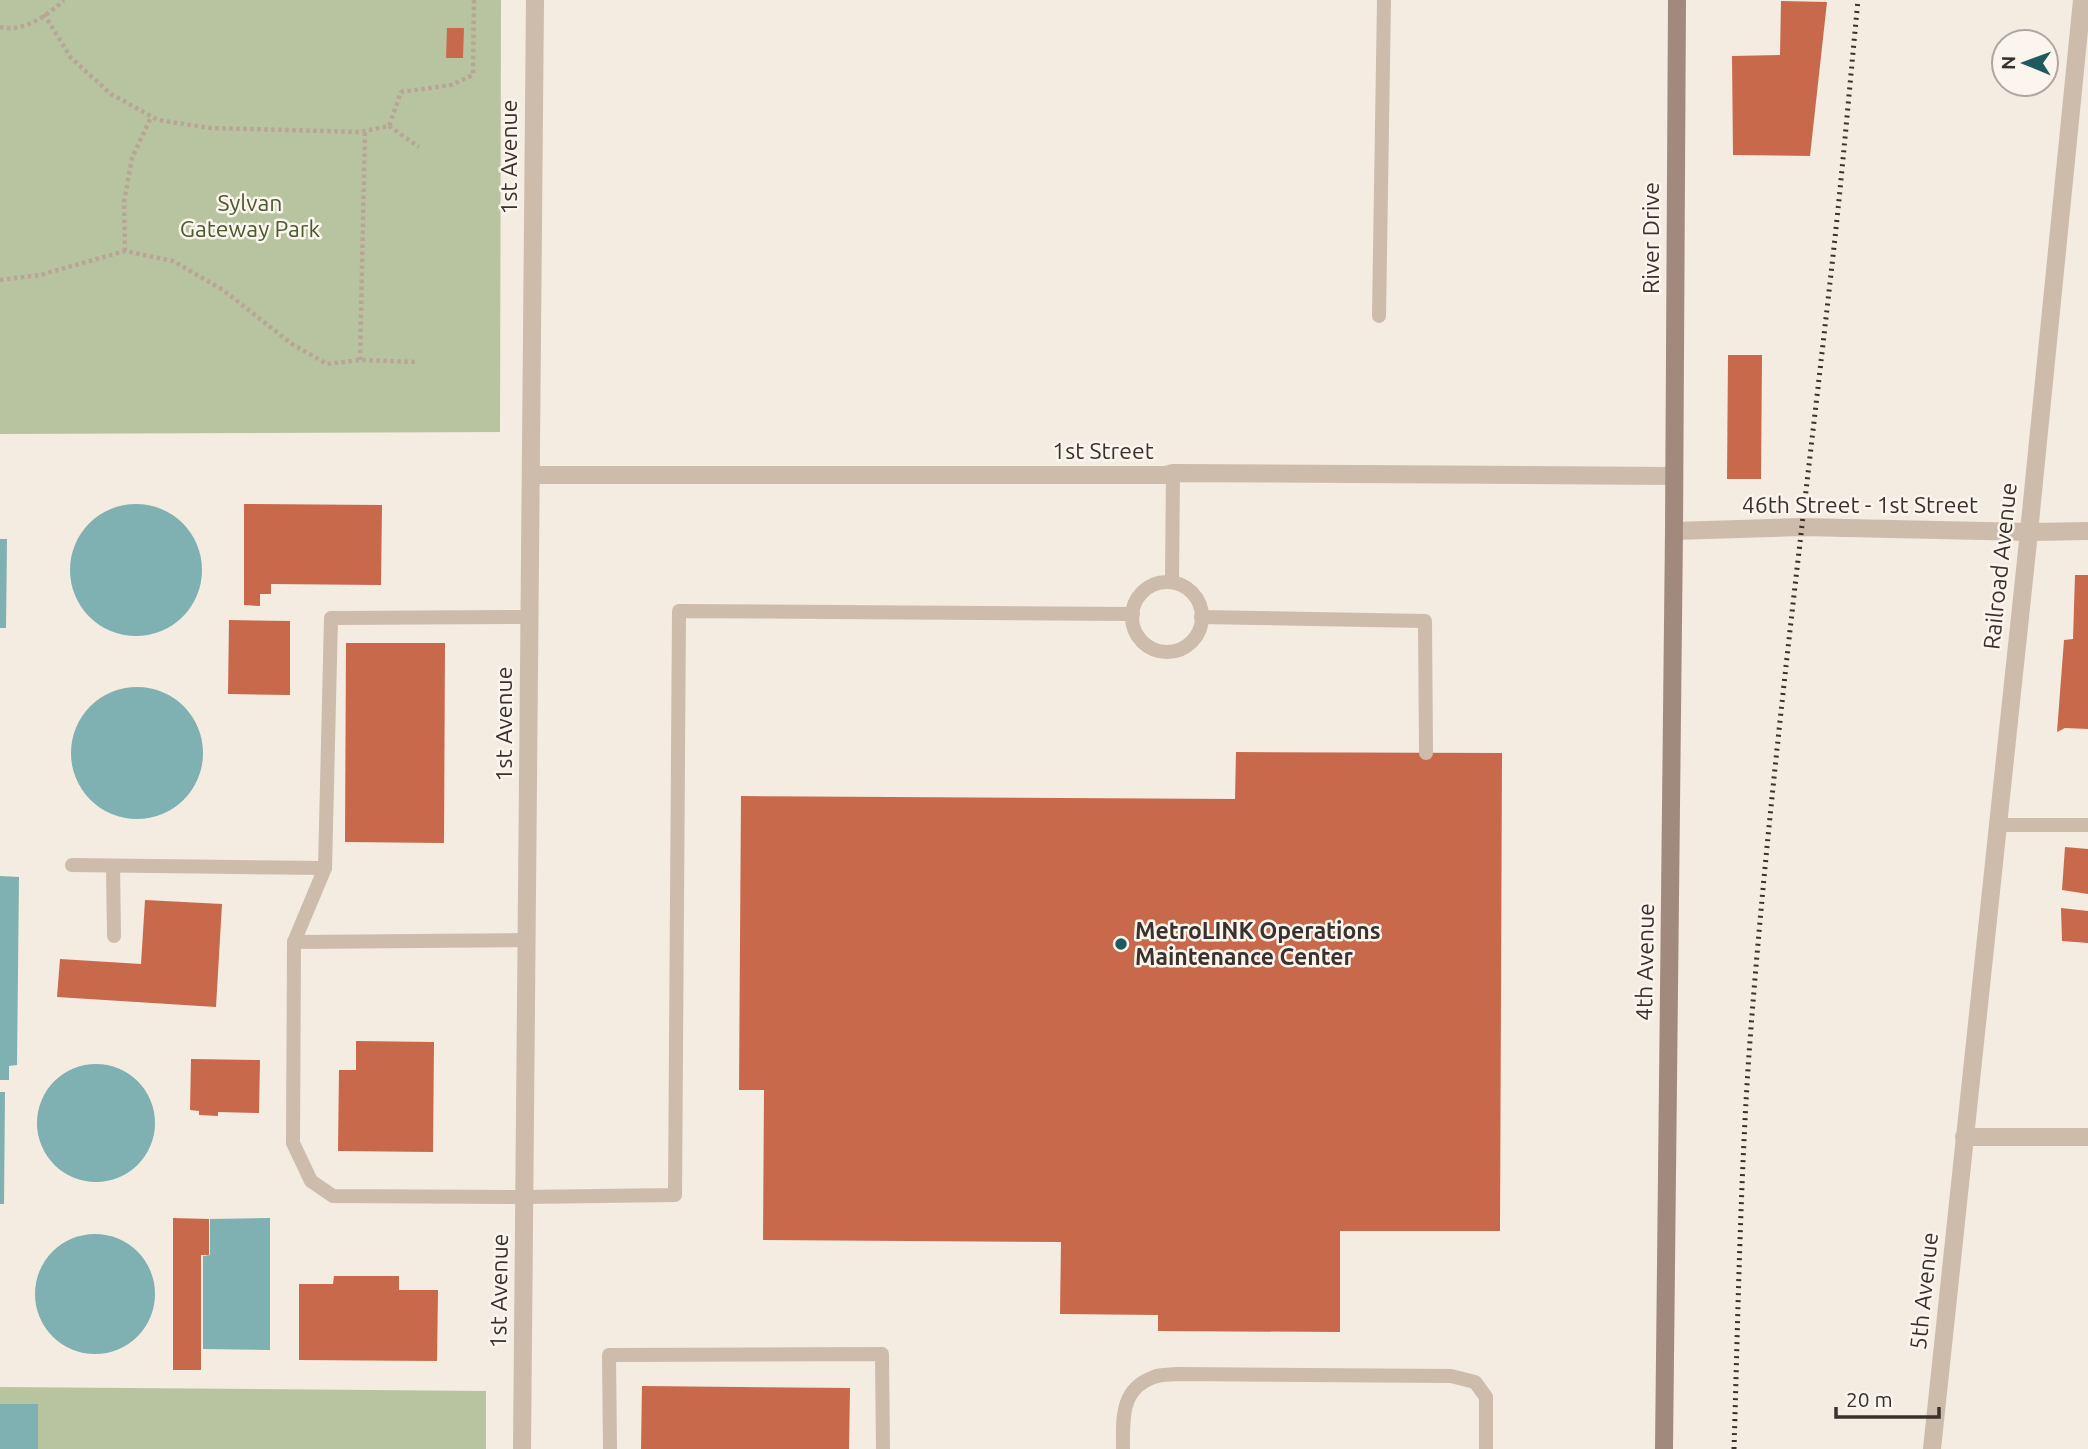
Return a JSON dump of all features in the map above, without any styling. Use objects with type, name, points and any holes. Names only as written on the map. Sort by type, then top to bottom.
[{"type":"street","name":"1st Avenue","points":[[522,1449],[535,0]]},
{"type":"street","name":"River Drive","points":[[1674,476],[1678,0]]},
{"type":"street","name":"Railroad Avenue","points":[[1964,1137],[2029,532],[2082,0]]},
{"type":"street","name":"1st Street","points":[[531,475],[1173,473],[1674,476]]},
{"type":"street","name":"4th Avenue","points":[[1664,1449],[1674,476]]},
{"type":"street","name":"46th Street - 1st Street","points":[[1674,531],[1801,527],[2088,531]]},
{"type":"street","points":[[1964,1137],[2088,1137]]},
{"type":"street","name":"5th Avenue","points":[[1932,1449],[1964,1137]]},
{"type":"lane","points":[[1379,316],[1384,0]]},
{"type":"lane","points":[[1172,582],[1173,473]]},
{"type":"lane","points":[[1172,582],[1194,595],[1201,609],[1200,628],[1195,639],[1180,650],[1165,652],[1151,648],[1138,637],[1132,621],[1133,614],[1136,600],[1149,587],[1172,582]]},
{"type":"lane","points":[[529,617],[331,618],[325,868],[295,942],[293,1143],[311,1181],[333,1196],[675,1195],[679,611],[1133,614]]},
{"type":"lane","points":[[1201,617],[1425,621],[1426,753]]},
{"type":"lane","points":[[1997,825],[2088,825]]},
{"type":"lane","points":[[72,865],[325,868]]},
{"type":"lane","points":[[113,866],[114,936]]},
{"type":"lane","points":[[295,942],[527,940]]},
{"type":"lane","points":[[610,1449],[609,1355],[855,1354],[882,1354],[883,1449]]},
{"type":"lane","points":[[1123,1449],[1126,1399],[1139,1385],[1154,1377],[1177,1374],[1451,1376],[1475,1382],[1486,1397],[1486,1449]]},
{"type":"path","points":[[0,27],[6,29],[27,26],[64,0]]},
{"type":"path","points":[[389,127],[401,92],[451,85],[473,75],[474,0]]},
{"type":"path","points":[[44,14],[71,58],[111,94],[158,120],[210,128],[365,130],[389,127],[419,147]]},
{"type":"path","points":[[125,251],[124,202],[132,158],[151,117]]},
{"type":"path","points":[[360,360],[365,130]]},
{"type":"path","points":[[0,280],[40,275],[125,251],[173,261],[223,290],[292,344],[327,363],[360,360],[415,362]]},
{"type":"green space","name":"Sylvan Gateway Park","points":[[0,0],[501,0],[500,432],[0,434]]},
{"type":"green space","points":[[0,1387],[486,1391],[486,1449],[0,1449]]},
{"type":"water","points":[[136,504],[161,509],[183,523],[197,545],[202,570],[197,595],[183,617],[161,631],[136,636],[111,631],[89,617],[75,595],[70,570],[75,545],[89,523],[111,509]]},
{"type":"water","points":[[0,539],[7,539],[6,628],[0,628]]},
{"type":"water","points":[[137,687],[162,692],[184,706],[198,728],[203,753],[198,778],[184,800],[162,814],[137,819],[112,814],[90,800],[76,778],[71,753],[76,728],[90,706],[112,692]]},
{"type":"water","points":[[0,876],[19,877],[17,1065],[9,1066],[9,1080],[0,1080]]},
{"type":"water","points":[[96,1064],[119,1068],[138,1081],[151,1100],[155,1123],[151,1146],[138,1165],[119,1178],[96,1182],[73,1178],[54,1165],[41,1146],[37,1123],[41,1100],[54,1081],[73,1068]]},
{"type":"water","points":[[0,1092],[5,1092],[4,1204],[0,1204]]},
{"type":"water","points":[[270,1218],[270,1350],[203,1349],[203,1256],[210,1255],[210,1219]]},
{"type":"water","points":[[95,1234],[118,1239],[137,1252],[150,1271],[155,1294],[150,1317],[137,1336],[118,1349],[95,1354],[72,1349],[53,1336],[40,1317],[35,1294],[40,1271],[53,1252],[72,1239]]},
{"type":"water","points":[[0,1404],[38,1404],[38,1449],[0,1449]]},
{"type":"building","points":[[1781,1],[1827,2],[1810,156],[1733,155],[1732,56],[1780,55]]},
{"type":"building","points":[[447,28],[464,28],[463,58],[446,58]]},
{"type":"building","points":[[1728,355],[1762,355],[1761,479],[1727,479]]},
{"type":"building","points":[[244,504],[382,505],[381,585],[271,584],[271,594],[260,594],[260,606],[244,605]]},
{"type":"building","points":[[2075,575],[2088,575],[2088,729],[2065,728],[2057,732],[2064,640],[2073,639]]},
{"type":"building","points":[[229,620],[290,621],[290,695],[228,694]]},
{"type":"building","points":[[346,643],[445,643],[444,843],[345,842]]},
{"type":"building","name":"MetroLINK Operations Maintenance Center","points":[[1236,752],[1502,753],[1500,1231],[1340,1231],[1340,1332],[1158,1331],[1158,1315],[1060,1314],[1061,1242],[763,1240],[764,1090],[739,1090],[741,796],[1235,799]]},
{"type":"building","points":[[2065,847],[2088,849],[2088,894],[2062,890]]},
{"type":"building","points":[[145,900],[222,904],[216,1007],[57,997],[60,959],[141,964]]},
{"type":"building","points":[[2061,908],[2088,911],[2088,943],[2062,941]]},
{"type":"building","points":[[356,1041],[434,1042],[433,1152],[338,1151],[339,1070],[356,1070]]},
{"type":"building","points":[[191,1059],[260,1060],[259,1113],[218,1112],[218,1116],[199,1115],[199,1111],[190,1110]]},
{"type":"building","points":[[173,1218],[209,1219],[209,1255],[201,1255],[201,1370],[173,1370]]},
{"type":"building","points":[[334,1276],[399,1276],[399,1290],[438,1290],[437,1361],[299,1360],[299,1284],[333,1284]]},
{"type":"building","points":[[642,1386],[850,1388],[849,1449],[641,1449]]},
{"type":"railway","points":[[1734,1449],[1743,1153],[1757,953],[1858,0]]},
{"type":"place","name":"MetroLINK Operations Maintenance Center","points":[[1121,944]]}]
